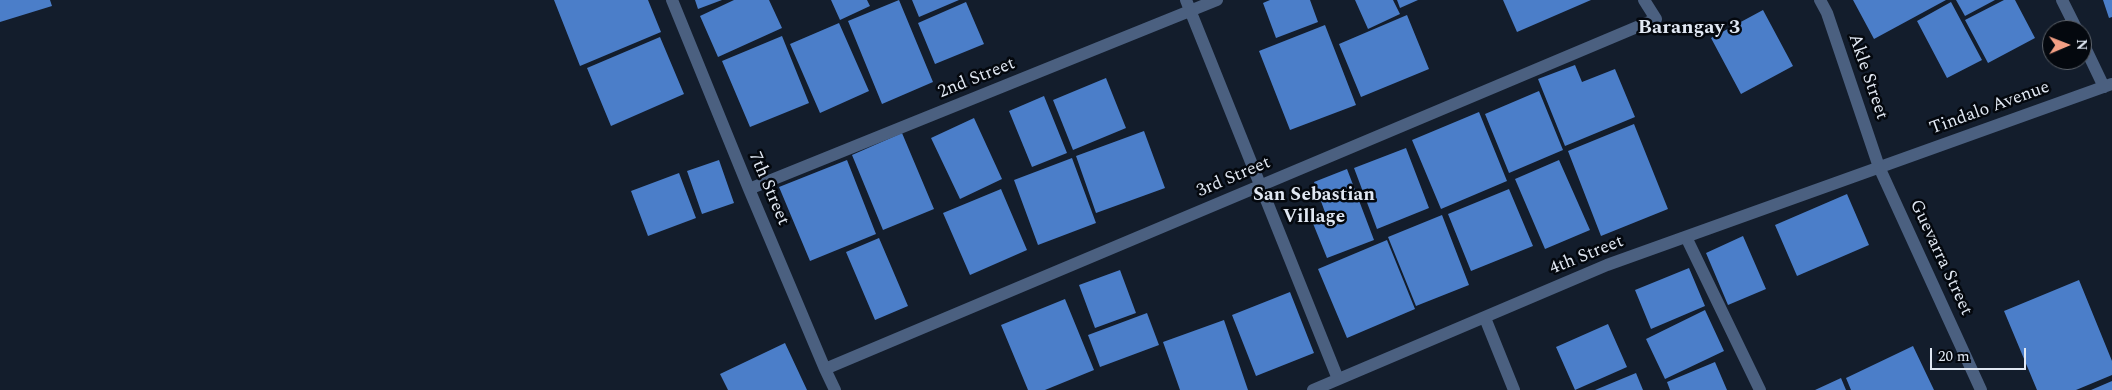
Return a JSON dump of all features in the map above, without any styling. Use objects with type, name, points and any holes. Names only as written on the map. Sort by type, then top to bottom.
[{"type":"street","name":"7th Street","points":[[672,0],[749,189],[825,369],[836,390]]},
{"type":"street","name":"2nd Street","points":[[749,189],[1189,6],[1217,0]]},
{"type":"street","name":"3rd Street","points":[[825,369],[1656,19],[1644,0]]},
{"type":"street","name":"Akle Street","points":[[1820,0],[1827,13],[1879,167]]},
{"type":"street","points":[[2062,0],[2072,20]]},
{"type":"street","points":[[1189,6],[1338,379]]},
{"type":"street","points":[[2092,58],[2108,85]]},
{"type":"street","name":"Tindalo Avenue","points":[[1879,167],[2108,85]]},
{"type":"street","name":"4th Street","points":[[1313,390],[1607,265],[1879,167]]},
{"type":"street","name":"Guevarra Street","points":[[1879,167],[1981,390]]},
{"type":"street","points":[[1686,237],[1760,390]]},
{"type":"street","points":[[1485,318],[1514,390]]},
{"type":"building","points":[[0,0],[50,0],[52,6],[0,22]]},
{"type":"building","points":[[554,0],[648,0],[661,32],[580,66]]},
{"type":"building","points":[[695,0],[722,0],[698,9]]},
{"type":"building","points":[[734,0],[769,0],[782,28],[718,57],[700,16]]},
{"type":"building","points":[[831,0],[867,0],[870,6],[840,20]]},
{"type":"building","points":[[899,0],[933,82],[882,104],[848,21]]},
{"type":"building","points":[[912,0],[959,0],[919,17]]},
{"type":"building","points":[[1270,0],[1310,0],[1318,22],[1276,38],[1263,3]]},
{"type":"building","points":[[1355,0],[1393,0],[1400,14],[1368,29]]},
{"type":"building","points":[[1397,0],[1418,0],[1400,8]]},
{"type":"building","points":[[1503,0],[1591,0],[1517,32]]},
{"type":"building","points":[[1853,0],[1946,0],[1874,39]]},
{"type":"building","points":[[1956,0],[1995,0],[1965,16]]},
{"type":"building","points":[[2004,0],[2015,0],[2035,38],[1988,63],[1965,20]]},
{"type":"building","points":[[2103,0],[2112,0],[2112,17],[2109,18]]},
{"type":"building","points":[[966,2],[984,44],[935,64],[918,23]]},
{"type":"building","points":[[1951,2],[1982,60],[1947,78],[1917,21]]},
{"type":"building","points":[[1763,10],[1793,66],[1741,94],[1711,38]]},
{"type":"building","points":[[1407,15],[1429,69],[1361,97],[1339,44]]},
{"type":"building","points":[[839,23],[869,91],[820,113],[790,44]]},
{"type":"building","points":[[1325,25],[1356,105],[1290,130],[1259,51]]},
{"type":"building","points":[[782,36],[809,103],[750,127],[722,61]]},
{"type":"building","points":[[660,37],[684,94],[611,126],[587,68]]},
{"type":"building","points":[[1575,65],[1582,82],[1615,69],[1635,117],[1565,146],[1538,79]]},
{"type":"building","points":[[1106,78],[1126,128],[1073,150],[1053,100]]},
{"type":"building","points":[[1539,91],[1563,150],[1509,173],[1485,114]]},
{"type":"building","points":[[1044,96],[1067,153],[1032,167],[1009,111]]},
{"type":"building","points":[[1479,112],[1507,181],[1441,209],[1412,140]]},
{"type":"building","points":[[974,118],[1002,179],[960,199],[931,138]]},
{"type":"building","points":[[1634,124],[1668,209],[1601,236],[1568,151]]},
{"type":"building","points":[[1144,131],[1165,188],[1096,213],[1076,156]]},
{"type":"building","points":[[902,133],[934,209],[883,230],[852,155]]},
{"type":"building","points":[[1406,148],[1429,208],[1377,229],[1354,168]]},
{"type":"building","points":[[1072,158],[1096,223],[1038,245],[1014,180]]},
{"type":"building","points":[[719,160],[734,203],[702,214],[687,171]]},
{"type":"building","points":[[847,160],[876,234],[810,261],[779,187]]},
{"type":"building","points":[[1559,160],[1590,230],[1545,249],[1515,179]]},
{"type":"building","points":[[1347,169],[1374,240],[1327,258],[1312,221],[1326,215],[1314,182]]},
{"type":"building","points":[[679,173],[696,218],[648,236],[631,191]]},
{"type":"building","points":[[1001,189],[1027,250],[970,275],[943,213]]},
{"type":"building","points":[[1509,189],[1533,246],[1471,271],[1448,214]]},
{"type":"building","points":[[1847,194],[1869,245],[1797,276],[1775,225]]},
{"type":"building","points":[[1442,215],[1469,285],[1416,306],[1388,237]]},
{"type":"building","points":[[1743,236],[1766,289],[1728,305],[1706,253]]},
{"type":"building","points":[[879,238],[908,306],[875,320],[846,252]]},
{"type":"building","points":[[1387,240],[1415,309],[1347,338],[1318,269]]},
{"type":"building","points":[[1689,268],[1705,306],[1651,329],[1635,290]]},
{"type":"building","points":[[1120,270],[1136,313],[1095,328],[1079,285]]},
{"type":"building","points":[[2079,280],[2112,361],[2112,375],[2076,390],[2037,390],[2004,311]]},
{"type":"building","points":[[1290,292],[1314,353],[1256,376],[1232,315]]},
{"type":"building","points":[[1065,299],[1094,370],[1045,390],[1028,390],[1001,325]]},
{"type":"building","points":[[1705,310],[1724,351],[1665,379],[1646,339]]},
{"type":"building","points":[[1147,313],[1159,345],[1100,367],[1088,335]]},
{"type":"building","points":[[1224,320],[1248,390],[1180,390],[1163,342]]},
{"type":"building","points":[[1608,324],[1627,367],[1575,390],[1556,347]]},
{"type":"building","points":[[785,343],[807,390],[728,390],[720,374]]},
{"type":"building","points":[[1913,346],[1934,390],[1851,390],[1846,378]]},
{"type":"building","points":[[1715,362],[1727,390],[1670,390],[1667,382]]},
{"type":"building","points":[[1636,373],[1643,390],[1595,390]]},
{"type":"building","points":[[1841,378],[1846,390],[1815,390]]},
{"type":"building","points":[[2112,381],[2112,390],[2091,390]]},
{"type":"district","name":"Barangay 3","points":[[1689,29]]},
{"type":"district","name":"San Sebastian Village","points":[[1314,207]]}]
